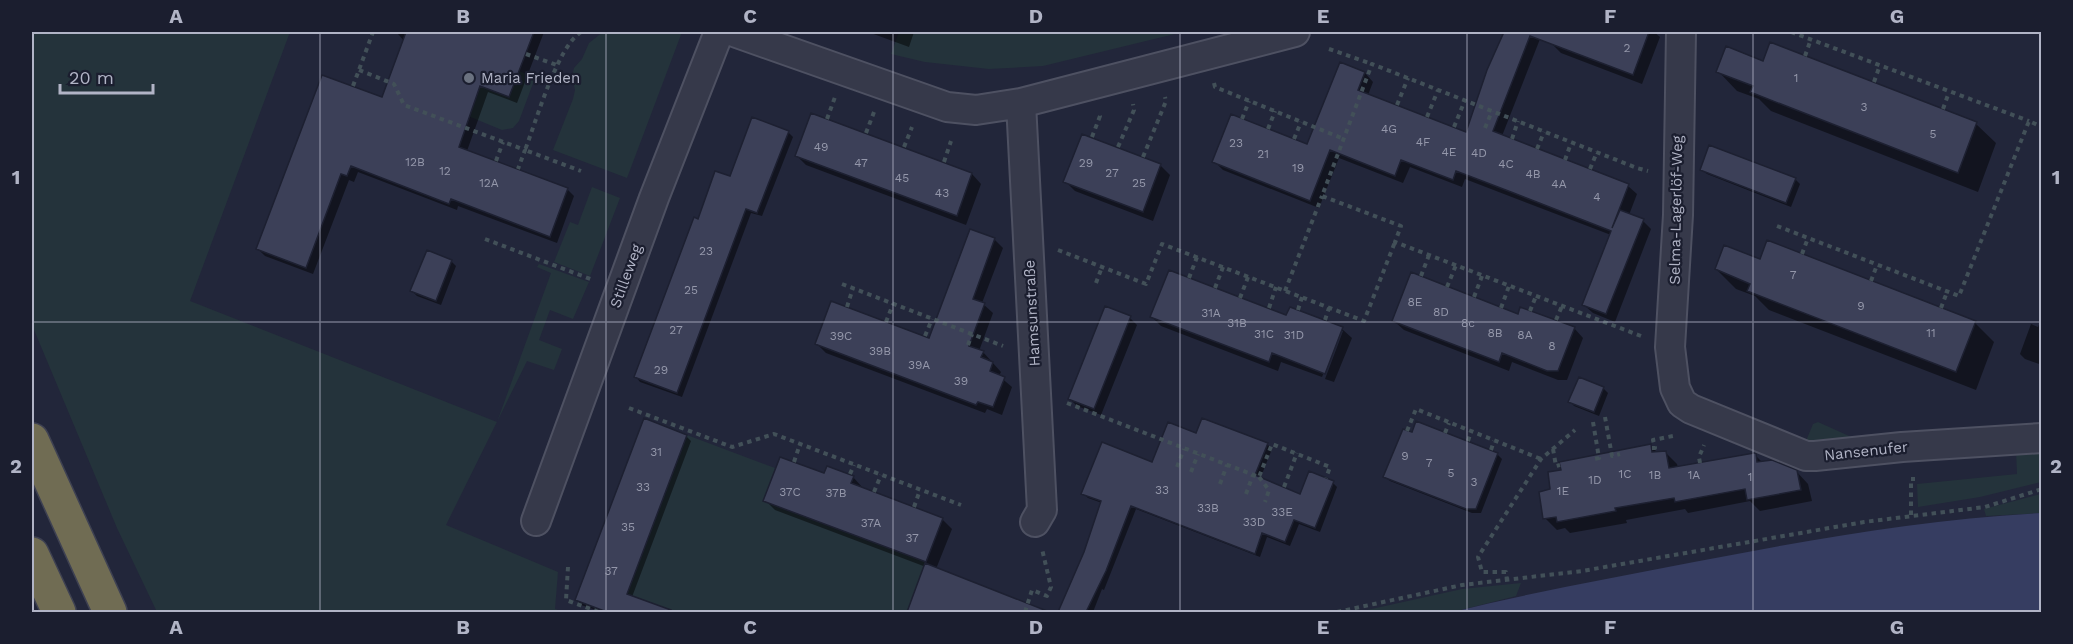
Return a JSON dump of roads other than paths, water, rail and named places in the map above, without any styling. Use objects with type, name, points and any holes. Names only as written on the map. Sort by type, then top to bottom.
[{"type":"highway","points":[[32,440],[110,612]]},
{"type":"highway","points":[[32,554],[59,612]]},
{"type":"street","name":"Stilleweg","points":[[536,521],[654,198],[719,32]]},
{"type":"street","points":[[734,32],[947,106],[976,110],[1021,103],[1295,32]]},
{"type":"street","name":"Selma-Lagerlöf-Weg","points":[[1675,388],[1670,347],[1678,215],[1681,32]]},
{"type":"street","name":"Hamsunstraße","points":[[1021,103],[1042,510],[1035,522]]},
{"type":"street","name":"Nansenufer","points":[[1675,388],[1682,403],[1691,409],[1806,456],[2042,438]]},
{"type":"water","points":[[2041,513],[2041,612],[1453,612],[1573,586],[1824,538],[1954,520]]},
{"type":"place","name":"Maria Frieden","points":[[469,78]]}]
